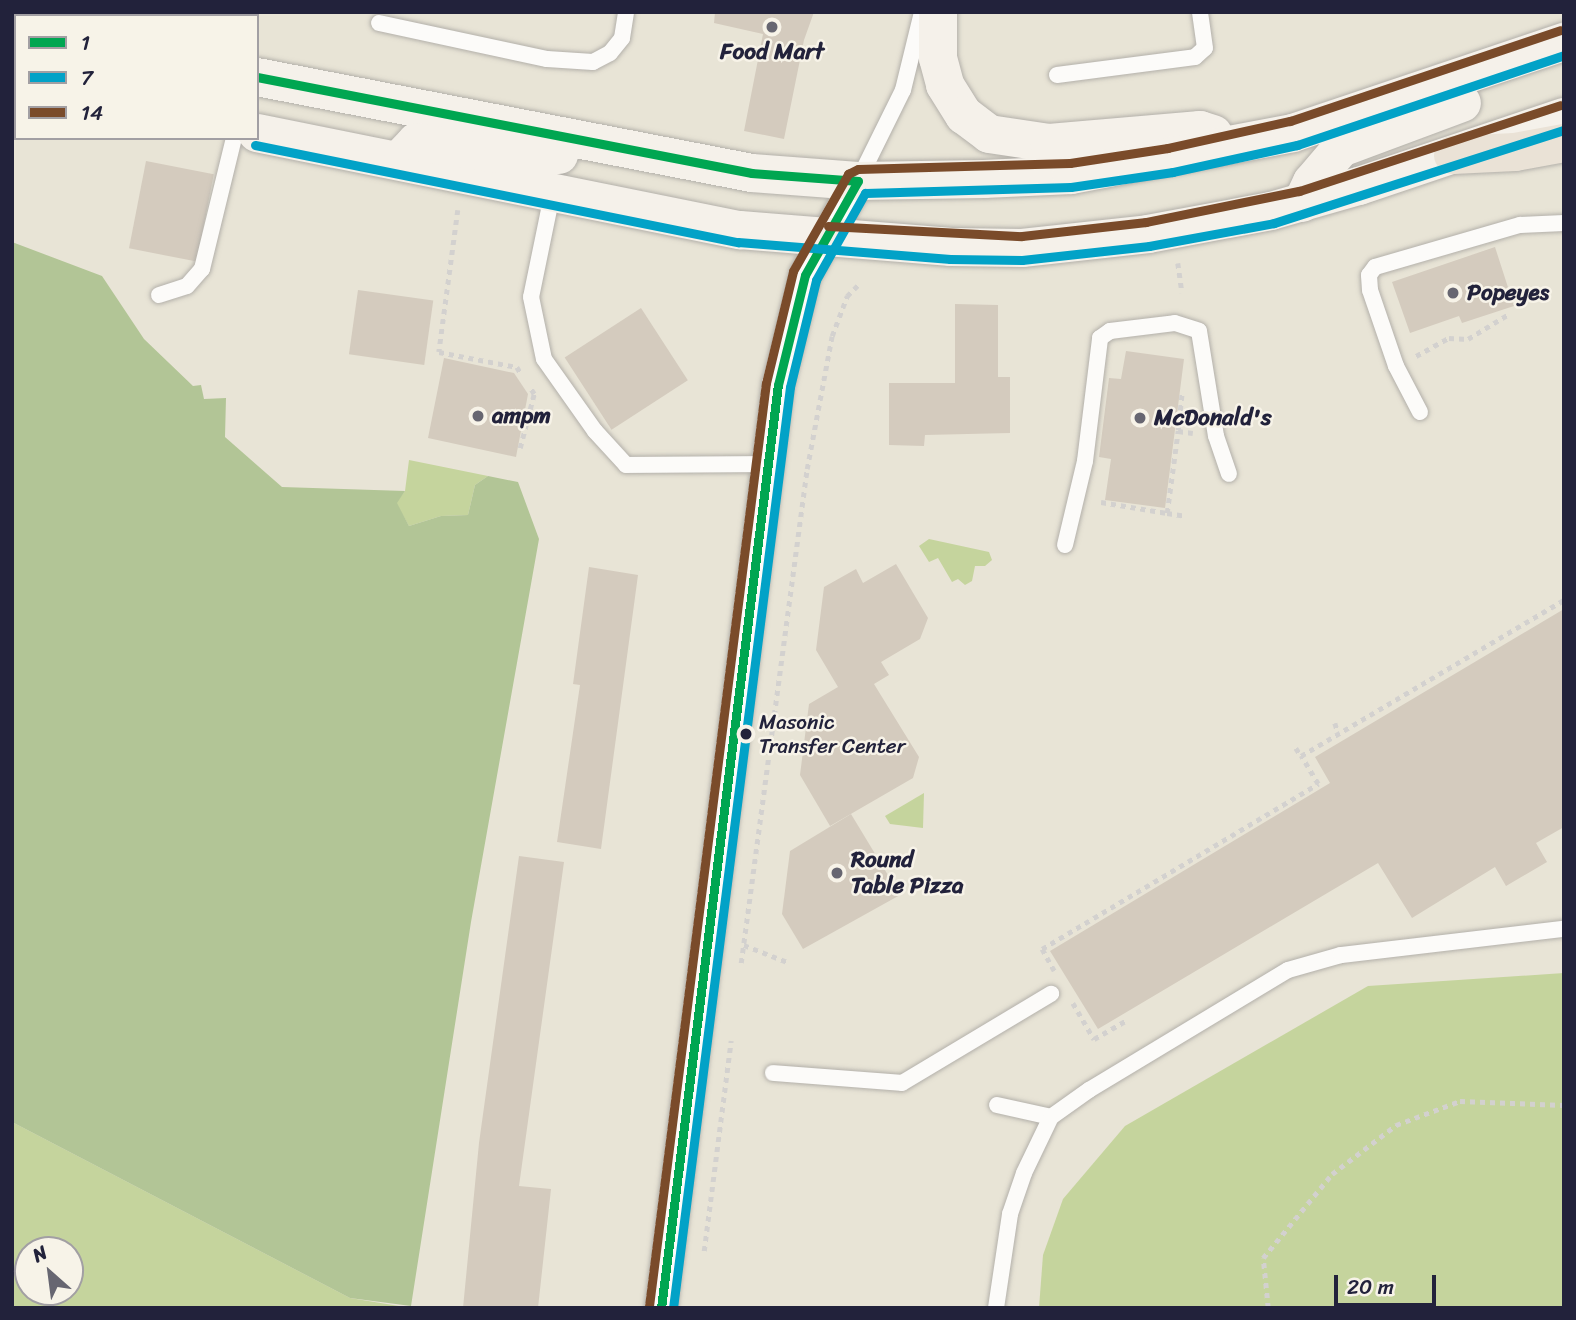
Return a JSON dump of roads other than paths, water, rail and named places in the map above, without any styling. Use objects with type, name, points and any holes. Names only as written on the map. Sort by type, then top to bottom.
[{"type":"main road","points":[[938,12],[938,58],[945,85],[964,115],[989,134],[1049,143],[1200,130],[1245,144]]},
{"type":"main road","points":[[259,77],[602,147],[752,173],[858,181],[1071,176],[1293,133],[1564,42]]},
{"type":"main road","points":[[1302,203],[1312,182],[1341,148],[1553,70],[1564,61]]},
{"type":"main road","points":[[259,121],[334,119],[361,98]]},
{"type":"main road","points":[[259,133],[552,195],[727,228],[827,238],[1022,248],[1148,234],[1302,203],[1564,117]]},
{"type":"main road","points":[[399,162],[416,142],[546,158],[602,147]]},
{"type":"main road","points":[[1453,155],[1515,152],[1564,143]]},
{"type":"street","points":[[661,1308],[766,464],[789,335],[805,275],[858,181]]},
{"type":"lane","points":[[379,23],[547,59],[593,62],[610,53],[622,38],[626,12]]},
{"type":"lane","points":[[858,181],[903,90],[922,12]]},
{"type":"lane","points":[[1057,75],[1195,57],[1205,48],[1200,12]]},
{"type":"lane","points":[[159,295],[187,286],[202,269],[234,140]]},
{"type":"lane","points":[[552,195],[531,297],[544,359],[595,431],[626,465],[766,464]]},
{"type":"lane","points":[[1420,412],[1396,366],[1370,290],[1369,275],[1375,267],[1520,225],[1564,223]]},
{"type":"lane","points":[[1065,545],[1085,461],[1100,338],[1104,334],[1142,324],[1194,326],[1204,341],[1216,436],[1229,474]]},
{"type":"lane","points":[[996,1308],[1010,1214],[1051,1117],[1287,971],[1341,955],[1564,929]]},
{"type":"lane","points":[[774,1073],[902,1083],[1060,991]]},
{"type":"lane","points":[[996,1105],[1051,1117]]},
{"type":"place","name":"Food Mart","points":[[772,27]]},
{"type":"place","name":"Popeyes","points":[[1453,293]]},
{"type":"place","name":"ampm","points":[[478,416]]},
{"type":"place","name":"McDonald's","points":[[1140,418]]},
{"type":"place","name":"Masonic Transfer Center","points":[[746,734]]},
{"type":"place","name":"Round Table Pizza","points":[[837,873]]}]
